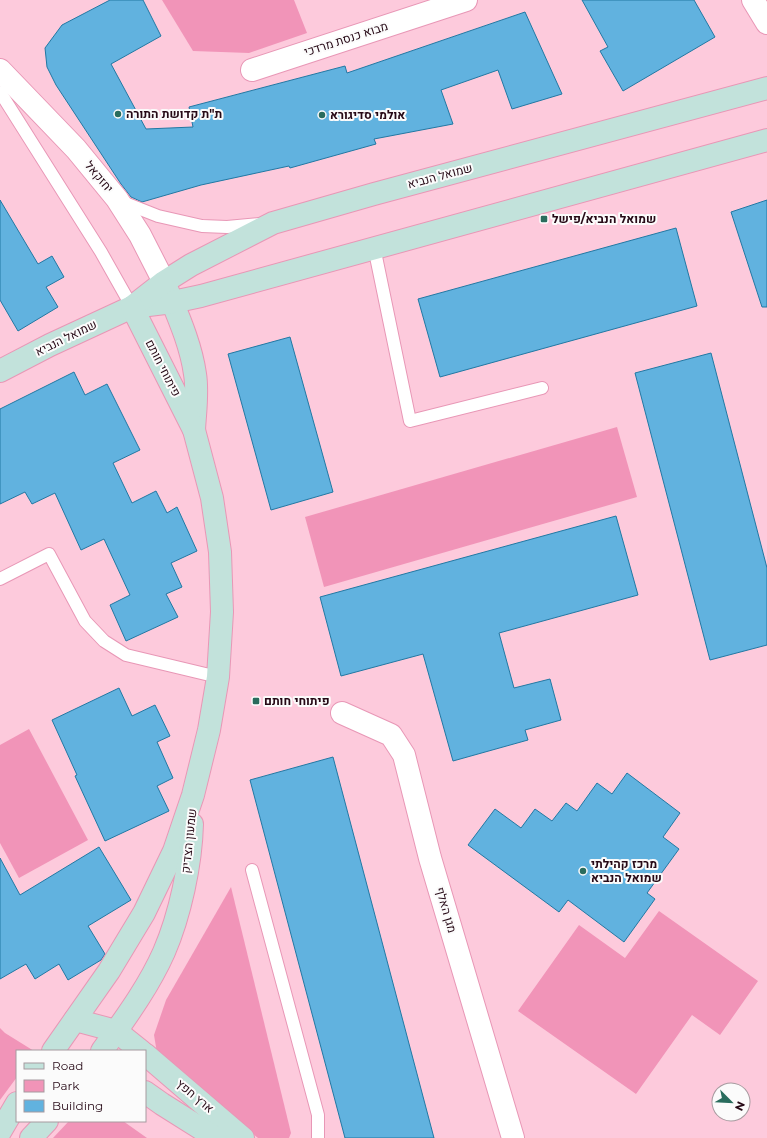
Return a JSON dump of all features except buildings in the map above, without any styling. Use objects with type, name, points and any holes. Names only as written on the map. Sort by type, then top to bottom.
[{"type":"street","name":"מבוא כנסת מרדכי","points":[[252,70],[438,4],[466,0]]},
{"type":"street","points":[[753,0],[767,24]]},
{"type":"street","name":"יחזקאל","points":[[0,70],[76,149],[117,199],[140,235],[164,282],[172,302]]},
{"type":"street","name":"שמואל הנביא","points":[[0,370],[132,307],[164,282],[191,265],[273,223],[766,87]]},
{"type":"street","name":"שמואל הנביא","points":[[132,307],[172,302],[767,140]]},
{"type":"street","name":"פיתוחי חותם","points":[[172,302],[190,349],[195,374],[196,400],[194,430]]},
{"type":"street","name":"פיתוחי חותם","points":[[132,307],[194,430],[212,498],[220,552],[222,612],[218,677],[209,730],[193,795]]},
{"type":"street","name":"מגן האלף","points":[[342,713],[392,736],[404,755],[430,858],[513,1138]]},
{"type":"street","name":"שמעון הצדיק","points":[[75,1020],[109,971],[144,913],[174,851],[193,795]]},
{"type":"street","name":"שמעון הצדיק","points":[[103,1050],[138,999],[164,952],[185,881],[191,841],[193,795]]},
{"type":"street","points":[[75,1020],[116,1031],[140,1050]]},
{"type":"street","points":[[54,1050],[75,1020]]},
{"type":"street","points":[[75,1020],[94,1050]]},
{"type":"street","name":"ארץ חפץ","points":[[146,1055],[243,1138]]},
{"type":"street","name":"ארץ חפץ","points":[[146,1093],[216,1138]]},
{"type":"street","points":[[0,1132],[16,1105]]},
{"type":"street","points":[[31,1138],[46,1122]]},
{"type":"lane","points":[[0,92],[101,252],[132,307]]},
{"type":"lane","points":[[117,199],[158,216],[202,226],[227,227],[273,223]]},
{"type":"lane","points":[[374,247],[410,421],[542,388]]},
{"type":"lane","points":[[0,579],[49,554],[85,621],[104,642],[126,655],[218,677]]},
{"type":"lane","points":[[252,870],[318,1115],[318,1138]]},
{"type":"green space","points":[[162,0],[294,0],[307,33],[249,53],[193,51]]},
{"type":"green space","points":[[617,427],[637,497],[324,587],[305,517]]},
{"type":"green space","points":[[29,729],[88,840],[19,878],[0,843],[0,745]]},
{"type":"green space","points":[[231,887],[291,1133],[289,1138],[258,1138],[157,1053],[154,1035],[166,1000]]},
{"type":"green space","points":[[659,911],[758,981],[720,1035],[692,1015],[636,1094],[518,1011],[579,925],[625,958]]},
{"type":"green space","points":[[0,1028],[5,1033],[32,1050],[16,1050],[16,1078],[0,1100]]},
{"type":"green space","points":[[68,1122],[124,1122],[147,1138],[53,1138]]},
{"type":"place","name":"ת\"ת קדושת התורה","points":[[118,114]]},
{"type":"place","name":"אולמי סדיגורא","points":[[322,115]]},
{"type":"place","name":"שמואל הנביא/פישל","points":[[544,219]]},
{"type":"place","name":"פיתוחי חותם","points":[[256,701]]},
{"type":"place","name":"מרכז קהילתי שמואל הנביא","points":[[583,871]]}]
